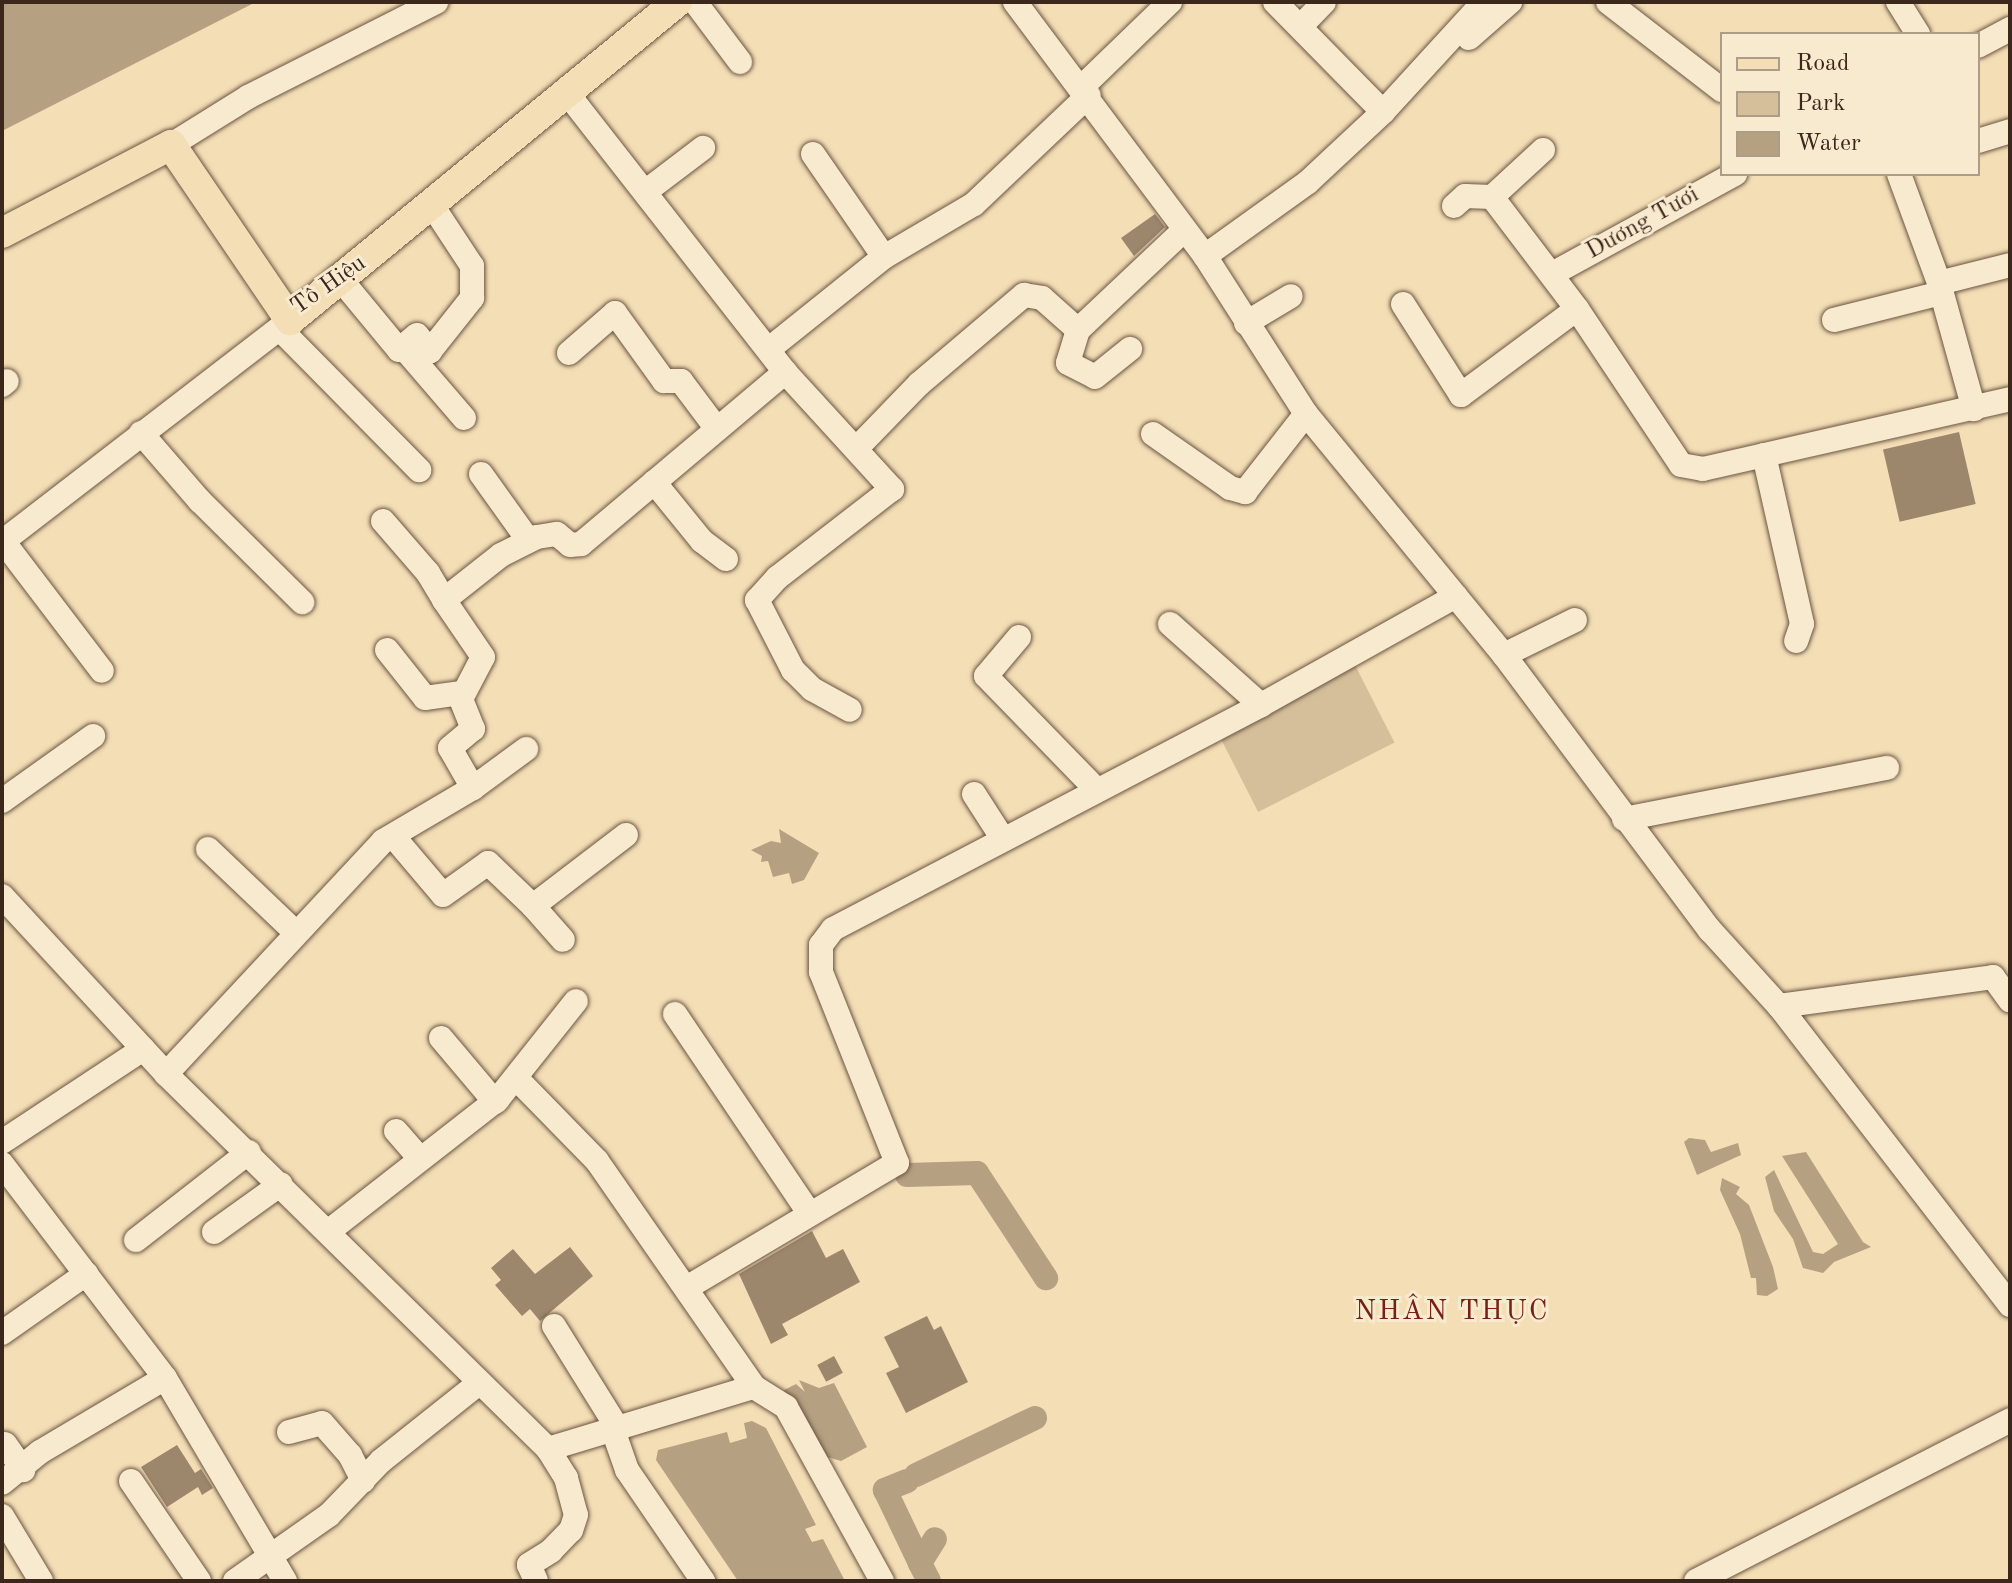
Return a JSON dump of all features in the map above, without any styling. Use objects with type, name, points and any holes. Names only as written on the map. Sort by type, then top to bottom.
[{"type":"main road","name":"Tô Hiệu","points":[[171,145],[286,325],[677,2]]},
{"type":"main road","points":[[2,233],[171,145]]},
{"type":"street","points":[[171,145],[248,97],[436,2]]},
{"type":"street","points":[[695,2],[740,62]]},
{"type":"street","points":[[1015,2],[1086,91],[1182,232],[1205,256],[1306,414],[1504,655],[1710,930],[1779,1006],[2010,1305]]},
{"type":"street","points":[[769,349],[884,257],[974,204],[1170,2]]},
{"type":"street","points":[[1275,2],[1383,112]]},
{"type":"street","points":[[1301,26],[1324,2]]},
{"type":"street","points":[[1421,84],[1510,2]]},
{"type":"street","points":[[1608,2],[1720,88]]},
{"type":"street","points":[[1898,2],[1917,32]]},
{"type":"street","points":[[1205,256],[1286,201],[1383,112],[1482,4]]},
{"type":"street","points":[[1980,45],[2010,29]]},
{"type":"street","points":[[567,93],[785,372],[892,489],[757,600],[793,670],[812,689],[850,710]]},
{"type":"street","points":[[1980,140],[2010,131]]},
{"type":"street","points":[[645,192],[703,148]]},
{"type":"street","points":[[1454,206],[1465,196],[1492,197],[1543,150]]},
{"type":"street","points":[[813,154],[884,257]]},
{"type":"street","name":"Dương Tươi","points":[[1552,274],[1731,176]]},
{"type":"street","points":[[1900,176],[1940,288],[1974,409]]},
{"type":"street","points":[[1492,197],[1577,309],[1681,465],[1697,470],[2010,399]]},
{"type":"street","points":[[342,281],[399,350],[417,335],[430,351],[472,298],[472,266],[432,205]]},
{"type":"street","points":[[1130,349],[1095,377],[1068,363],[1078,330],[1182,232]]},
{"type":"street","points":[[1834,320],[2010,265]]},
{"type":"street","points":[[856,449],[919,384],[1024,295],[1042,298],[1078,330]]},
{"type":"street","points":[[1246,323],[1291,296]]},
{"type":"street","points":[[1403,304],[1461,395],[1577,309]]},
{"type":"street","points":[[569,353],[615,313],[664,381],[681,381],[717,429]]},
{"type":"street","points":[[102,671],[2,542],[286,325],[419,470]]},
{"type":"street","points":[[402,346],[464,418]]},
{"type":"street","points":[[444,600],[501,555],[529,541],[557,534],[570,545],[581,544],[785,372]]},
{"type":"street","points":[[1153,434],[1230,488],[1245,492],[1306,414]]},
{"type":"street","points":[[141,433],[200,501],[302,602]]},
{"type":"street","points":[[1764,455],[1802,624],[1796,641]]},
{"type":"street","points":[[481,474],[529,541]]},
{"type":"street","points":[[654,482],[702,541],[726,559]]},
{"type":"street","points":[[383,521],[428,573],[483,657],[462,693],[473,729],[450,748],[473,788]]},
{"type":"street","points":[[688,1287],[897,1163],[821,972],[821,945],[843,924],[1095,788],[1261,705],[1456,596]]},
{"type":"street","points":[[1504,655],[1575,620]]},
{"type":"street","points":[[1170,624],[1261,705]]},
{"type":"street","points":[[1019,637],[986,676],[1059,736],[1095,788]]},
{"type":"street","points":[[387,650],[425,698],[462,693]]},
{"type":"street","points":[[2,801],[93,736]]},
{"type":"street","points":[[166,1074],[294,931],[393,836],[473,788],[526,749]]},
{"type":"street","points":[[1624,819],[1887,768]]},
{"type":"street","points":[[974,794],[1003,839]]},
{"type":"street","points":[[533,906],[626,835]]},
{"type":"street","points":[[393,836],[443,895],[488,863],[563,940]]},
{"type":"street","points":[[208,849],[294,931]]},
{"type":"street","points":[[2,896],[166,1074],[249,1152],[548,1449],[566,1478],[576,1515],[561,1540],[529,1565],[536,1581]]},
{"type":"street","points":[[1779,1006],[1993,977],[2010,1000]]},
{"type":"street","points":[[329,1231],[495,1102],[518,1080],[523,1064],[576,1001]]},
{"type":"street","points":[[675,1014],[809,1213]]},
{"type":"street","points":[[441,1038],[495,1102]]},
{"type":"street","points":[[2,1142],[143,1049]]},
{"type":"street","points":[[518,1080],[597,1161],[688,1287],[754,1387],[786,1407],[882,1581]]},
{"type":"street","points":[[396,1131],[420,1159]]},
{"type":"street","points":[[136,1240],[249,1152]]},
{"type":"street","points":[[2,1164],[165,1378],[285,1581]]},
{"type":"street","points":[[214,1232],[281,1184]]},
{"type":"street","points":[[2,1333],[86,1274]]},
{"type":"street","points":[[554,1326],[616,1429],[627,1470],[703,1581]]},
{"type":"street","points":[[2,1483],[23,1470],[40,1452],[165,1378]]},
{"type":"street","points":[[235,1581],[329,1515],[363,1481],[479,1383]]},
{"type":"street","points":[[548,1449],[754,1387]]},
{"type":"street","points":[[1696,1581],[2010,1420]]},
{"type":"street","points":[[289,1432],[322,1423],[350,1455],[363,1481]]},
{"type":"street","points":[[5,1444],[23,1470]]},
{"type":"street","points":[[131,1481],[199,1581]]},
{"type":"street","points":[[2,1516],[41,1581]]},
{"type":"green space","points":[[1355,665],[1394,743],[1258,812],[1219,734]]},
{"type":"water","points":[[2,2],[256,2],[2,131]]},
{"type":"water","points":[[779,829],[819,853],[804,880],[792,884],[789,873],[773,877],[768,861],[761,862],[762,856],[751,850],[771,841],[781,843]]},
{"type":"water","points":[[1689,1138],[1705,1140],[1711,1152],[1738,1143],[1741,1155],[1697,1175],[1684,1142]]},
{"type":"water","points":[[1806,1152],[1863,1242],[1871,1247],[1834,1262],[1823,1273],[1803,1268],[1793,1239],[1774,1211],[1765,1177],[1774,1170],[1813,1252],[1823,1254],[1838,1244],[1782,1156]]},
{"type":"water","points":[[1722,1178],[1740,1187],[1736,1194],[1749,1205],[1773,1267],[1778,1289],[1767,1296],[1757,1295],[1756,1278],[1751,1278],[1740,1234],[1720,1190]]},
{"type":"water","points":[[799,1380],[819,1388],[834,1383],[867,1447],[841,1461],[817,1454],[784,1390],[796,1384],[805,1392]]},
{"type":"water","points":[[752,1421],[766,1428],[816,1525],[805,1529],[812,1542],[823,1539],[845,1581],[738,1581],[656,1460],[658,1450],[727,1432],[730,1443],[747,1438],[744,1423]]},
{"type":"building","points":[[1155,214],[1165,227],[1134,256],[1121,238]]},
{"type":"building","points":[[1959,432],[1976,504],[1900,522],[1883,450]]},
{"type":"building","points":[[812,1231],[826,1258],[843,1249],[860,1282],[782,1324],[788,1335],[771,1344],[739,1274]]},
{"type":"building","points":[[570,1247],[593,1276],[540,1321],[530,1309],[522,1316],[495,1285],[501,1280],[491,1268],[513,1249],[535,1274]]},
{"type":"building","points":[[927,1316],[934,1330],[941,1326],[968,1382],[906,1413],[886,1373],[899,1367],[884,1337]]},
{"type":"building","points":[[834,1356],[843,1373],[826,1382],[817,1365]]},
{"type":"building","points":[[177,1445],[195,1473],[201,1469],[213,1488],[202,1495],[198,1487],[167,1507],[141,1467]]},
{"type":"waterway","points":[[907,1175],[977,1173],[1046,1278]]},
{"type":"waterway","points":[[916,1475],[1035,1418]]},
{"type":"waterway","points":[[907,1481],[885,1490],[920,1563]]},
{"type":"waterway","points":[[929,1581],[920,1563],[935,1539]]},
{"type":"district","name":"NHÂN THỤC","points":[[1452,1312]]}]
